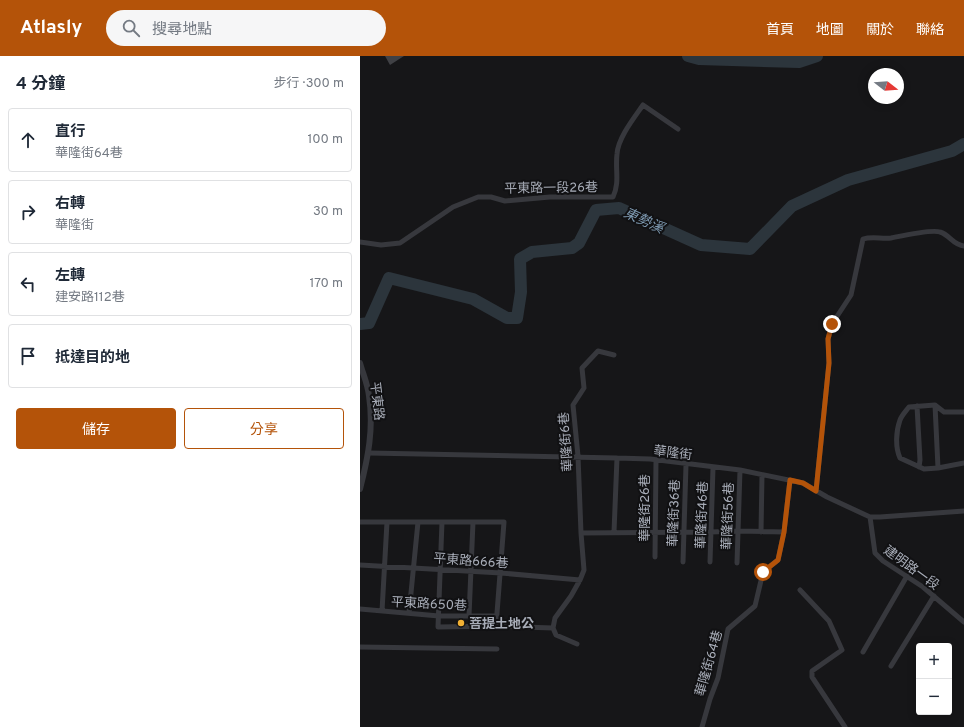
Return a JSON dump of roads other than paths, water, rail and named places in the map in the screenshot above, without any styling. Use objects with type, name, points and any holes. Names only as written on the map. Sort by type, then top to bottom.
[{"type":"street","name":"平東路一段26巷","points":[[360,242],[382,244],[400,243],[453,206],[478,197],[491,197],[505,201],[550,197],[613,197],[617,188],[617,153],[620,142],[642,105],[678,129]]},
{"type":"street","points":[[816,491],[829,363],[828,339],[832,324],[851,295],[863,239],[868,237],[889,238],[939,231],[947,235],[954,243],[964,246]]},
{"type":"street","name":"華隆街6巷","points":[[580,580],[584,570],[578,456],[573,405],[584,388],[582,368],[598,351],[614,355]]},
{"type":"street","name":"平東路","points":[[360,363],[369,395],[371,421],[369,453],[360,488]]},
{"type":"street","points":[[935,405],[938,468]]},
{"type":"street","points":[[964,412],[944,412],[935,405],[909,407],[900,419],[897,430],[897,452],[900,458],[924,468],[938,468],[964,463]]},
{"type":"street","points":[[917,406],[919,466]]},
{"type":"street","name":"華隆街","points":[[369,453],[578,456],[656,460],[713,468],[740,470],[803,483],[816,491],[870,517],[954,510],[964,511]]},
{"type":"street","points":[[614,532],[617,458]]},
{"type":"street","name":"華隆街26巷","points":[[655,557],[656,460]]},
{"type":"street","name":"華隆街36巷","points":[[683,562],[686,464]]},
{"type":"street","name":"華隆街46巷","points":[[710,562],[713,468]]},
{"type":"street","name":"華隆街56巷","points":[[737,563],[740,470]]},
{"type":"street","points":[[761,532],[762,475]]},
{"type":"street","name":"華隆街64巷","points":[[702,727],[718,678],[728,629],[755,606],[763,572],[778,560],[784,532],[790,480]]},
{"type":"street","name":"建明路一段","points":[[870,517],[875,553],[882,561],[923,586],[964,622]]},
{"type":"street","points":[[360,522],[504,522],[496,626]]},
{"type":"street","points":[[382,611],[388,522]]},
{"type":"street","points":[[409,614],[418,522]]},
{"type":"street","points":[[442,522],[438,627],[496,626],[553,628]]},
{"type":"street","points":[[469,616],[473,522]]},
{"type":"street","points":[[581,533],[738,531],[784,532]]},
{"type":"street","name":"平東路666巷","points":[[360,564],[501,572],[580,580]]},
{"type":"street","points":[[863,652],[907,576]]},
{"type":"street","points":[[577,644],[556,635],[553,628],[555,618],[571,596],[580,580]]},
{"type":"street","points":[[800,590],[829,621],[842,650],[812,670],[812,677],[845,727]]},
{"type":"street","points":[[891,666],[934,596]]},
{"type":"street","name":"平東路650巷","points":[[360,609],[439,616],[497,616]]},
{"type":"street","points":[[360,647],[497,649]]},
{"type":"waterway","points":[[688,56],[699,59],[799,62],[817,56]]},
{"type":"waterway","name":"東勢溪","points":[[360,324],[369,323],[389,278],[473,299],[507,318],[517,318],[521,292],[520,259],[532,252],[572,248],[579,243],[596,210],[619,208],[701,245],[750,249],[792,206],[848,180],[952,151],[964,144]]},
{"type":"place","name":"菩提土地公","points":[[461,623]]}]
